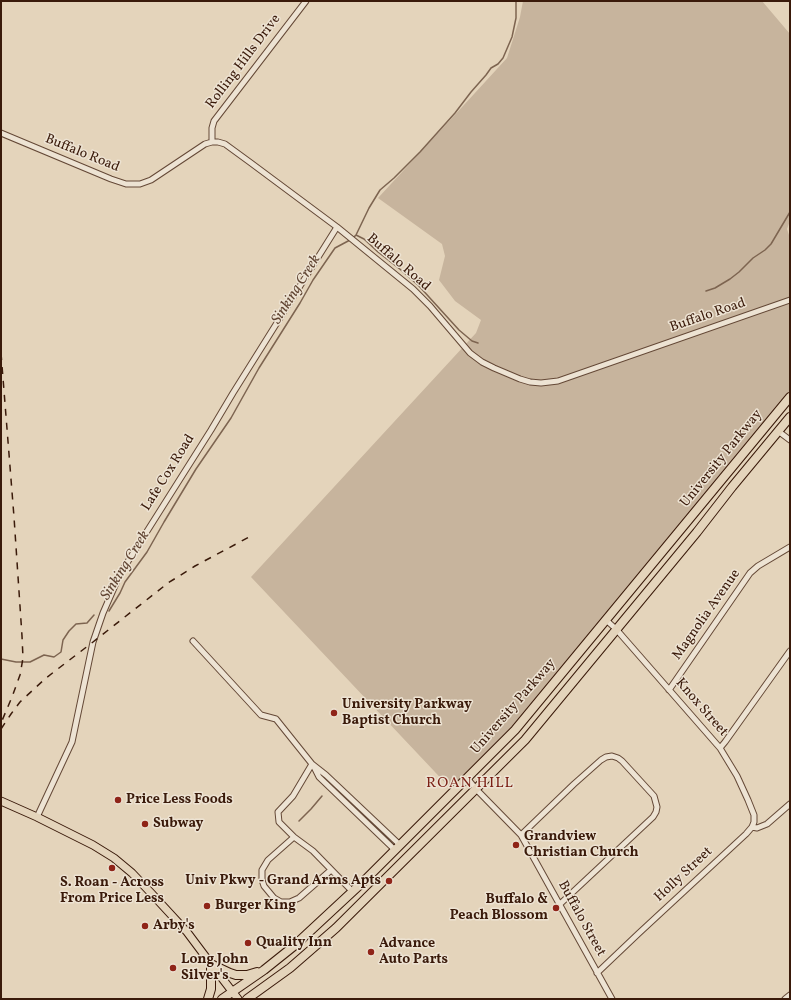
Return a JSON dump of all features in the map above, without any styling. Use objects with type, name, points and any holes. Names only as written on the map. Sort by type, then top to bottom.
[{"type":"highway","name":"University Parkway","points":[[222,999],[264,970],[294,946],[353,892],[515,730],[790,397]]},
{"type":"highway","name":"University Parkway","points":[[247,999],[300,960],[336,928],[525,740],[790,417]]},
{"type":"highway","points":[[687,522],[697,532]]},
{"type":"highway","points":[[539,701],[550,710]]},
{"type":"highway","points":[[416,830],[425,839]]},
{"type":"highway","points":[[353,892],[362,902]]},
{"type":"highway","points":[[208,999],[212,989],[211,964],[242,975],[264,970]]},
{"type":"main road","points":[[1,800],[93,845],[114,858],[132,873],[187,932],[238,999]]},
{"type":"street","name":"Rolling Hills Drive","points":[[212,142],[212,128],[214,121],[306,1]]},
{"type":"street","name":"Buffalo Road","points":[[1,133],[126,184],[140,184],[150,180],[205,144],[212,142],[225,144],[338,227],[413,289],[440,317],[470,353],[482,362],[494,368],[530,382],[541,383],[558,381],[790,300]]},
{"type":"street","name":"Lafe Cox Road","points":[[37,817],[72,742],[93,642],[103,613],[120,574],[338,227]]},
{"type":"street","points":[[778,431],[790,440]]},
{"type":"street","name":"Magnolia Avenue","points":[[669,690],[750,573],[758,566],[790,547]]},
{"type":"street","name":"Knox Street","points":[[606,620],[616,629],[720,748],[737,776],[748,800],[754,815],[752,827]]},
{"type":"street","points":[[193,641],[261,715],[276,719],[312,764],[326,775],[398,848]]},
{"type":"street","points":[[720,748],[790,651]]},
{"type":"street","points":[[520,835],[574,784],[606,757],[612,756],[622,761],[654,796],[657,807],[653,818],[559,905]]},
{"type":"street","points":[[312,764],[293,796],[278,812],[279,822],[294,837],[313,851],[353,892]]},
{"type":"street","name":"Buffalo Street","points":[[467,778],[520,835],[612,999]]},
{"type":"street","name":"Holly Street","points":[[598,973],[752,827],[757,828],[767,824],[790,804]]},
{"type":"street","points":[[294,837],[268,860],[262,870],[262,880],[264,886],[274,898],[281,902],[290,902],[299,898],[331,870]]},
{"type":"street","points":[[785,999],[790,995]]},
{"type":"shaded area","points":[[523,1],[762,1],[790,34],[790,221],[787,229],[790,238],[790,391],[521,718],[451,789],[251,577],[476,333],[481,320],[455,301],[439,280],[445,256],[442,244],[378,198],[507,58],[520,17]]},
{"type":"waterway","name":"Sinking Creek","points":[[353,238],[380,190],[420,152],[455,113],[491,68],[498,64],[503,58],[512,37],[516,18],[516,1]]},
{"type":"waterway","points":[[706,291],[715,288],[730,279],[753,258],[765,250],[771,244],[790,212]]},
{"type":"waterway","points":[[356,235],[364,239],[401,270],[419,286],[459,330],[472,341],[478,343]]},
{"type":"waterway","name":"Sinking Creek","points":[[109,611],[125,582],[147,552],[196,469],[231,418],[259,368],[313,280],[335,248],[350,240]]},
{"type":"waterway","name":"Sinking Creek","points":[[1,659],[16,662],[30,662],[44,655],[54,657],[61,652],[63,640],[69,631],[76,624],[87,623],[94,615]]},
{"type":"waterway","points":[[299,821],[322,796]]},
{"type":"railway","points":[[1,353],[23,658],[20,675],[1,723]]},
{"type":"railway","points":[[1,729],[20,702],[46,678],[168,583],[195,566],[251,536]]},
{"type":"place","name":"University Parkway Baptist Church","points":[[334,713]]},
{"type":"place","name":"Price Less Foods","points":[[118,800]]},
{"type":"place","name":"Subway","points":[[145,824]]},
{"type":"place","name":"Grandview Christian Church","points":[[516,845]]},
{"type":"place","name":"S. Roan - Across From Price Less","points":[[112,868]]},
{"type":"place","name":"Univ Pkwy - Grand Arms Apts","points":[[389,881]]},
{"type":"place","name":"Burger King","points":[[207,906]]},
{"type":"place","name":"Buffalo & Peach Blossom","points":[[556,908]]},
{"type":"place","name":"Arby's","points":[[145,926]]},
{"type":"place","name":"Quality Inn","points":[[248,943]]},
{"type":"place","name":"Advance Auto Parts","points":[[371,952]]},
{"type":"place","name":"Long John Silver's","points":[[173,968]]},
{"type":"district","name":"ROAN HILL","points":[[470,784]]}]
